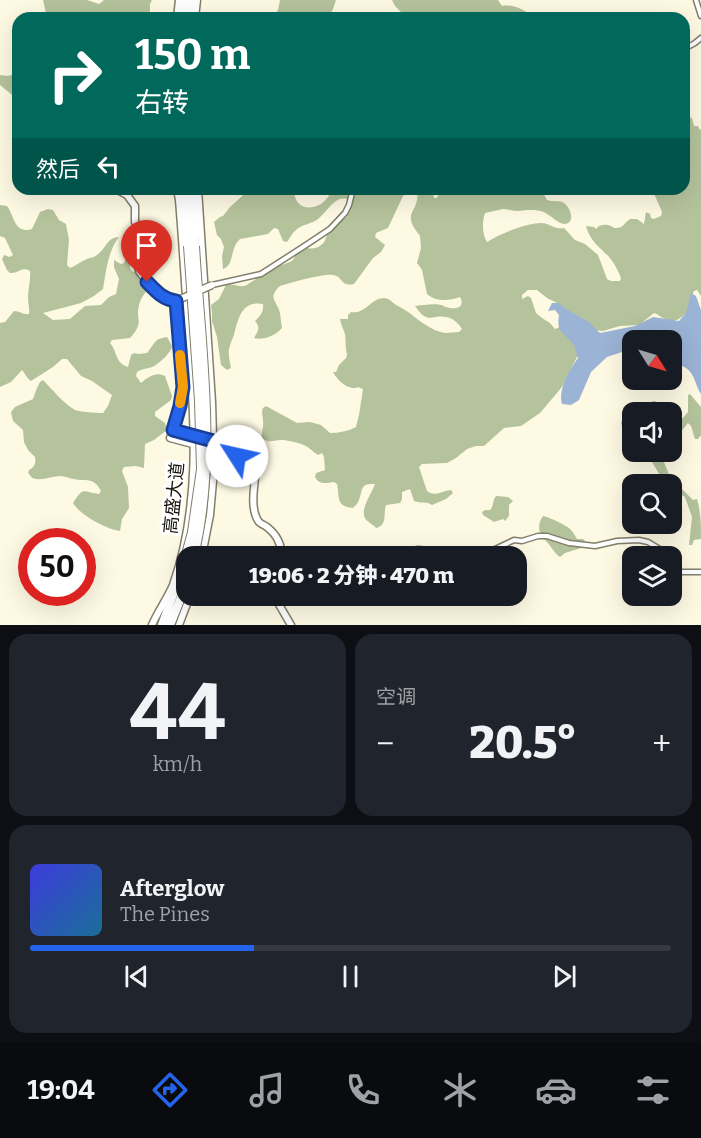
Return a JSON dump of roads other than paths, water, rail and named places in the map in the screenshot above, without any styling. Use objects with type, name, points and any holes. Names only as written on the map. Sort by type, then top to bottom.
[{"type":"highway","name":"高盛大道","points":[[185,195],[192,246],[205,402],[207,470],[196,546]]},
{"type":"highway","name":"高盛大道","points":[[160,625],[169,609],[192,532],[201,469],[192,195]]},
{"type":"highway","points":[[172,625],[179,606]]},
{"type":"main road","points":[[127,195],[135,206],[135,222],[138,228],[137,260],[139,271],[147,282],[161,296],[170,301],[176,301],[212,285]]},
{"type":"main road","name":"高盛大道","points":[[152,625],[172,586],[185,539],[193,483],[193,400],[178,195]]},
{"type":"main road","name":"高盛大道","points":[[198,195],[213,441],[210,515],[204,546]]},
{"type":"main road","points":[[176,301],[183,387],[170,438],[237,456],[256,468],[253,502],[256,515],[259,522],[272,531],[281,546]]},
{"type":"main road","points":[[173,430],[239,448],[237,456]]},
{"type":"main road","points":[[179,625],[186,606]]},
{"type":"main road","points":[[280,606],[291,625]]},
{"type":"street","points":[[696,0],[701,16]]},
{"type":"street","points":[[212,285],[261,274],[306,245],[330,229],[345,213],[352,195]]},
{"type":"street","points":[[502,546],[514,540],[522,541],[547,536],[569,543],[595,546],[623,540],[639,540],[655,546]]},
{"type":"street","points":[[682,572],[701,572]]},
{"type":"water","points":[[691,293],[696,296],[701,310],[701,394],[694,377],[682,366],[682,330],[622,330],[622,352],[607,357],[591,372],[579,400],[571,405],[562,404],[563,386],[578,358],[575,347],[560,329],[559,315],[555,310],[548,311],[552,303],[559,303],[589,322],[600,333],[635,326],[653,317],[679,321],[686,313]]}]
